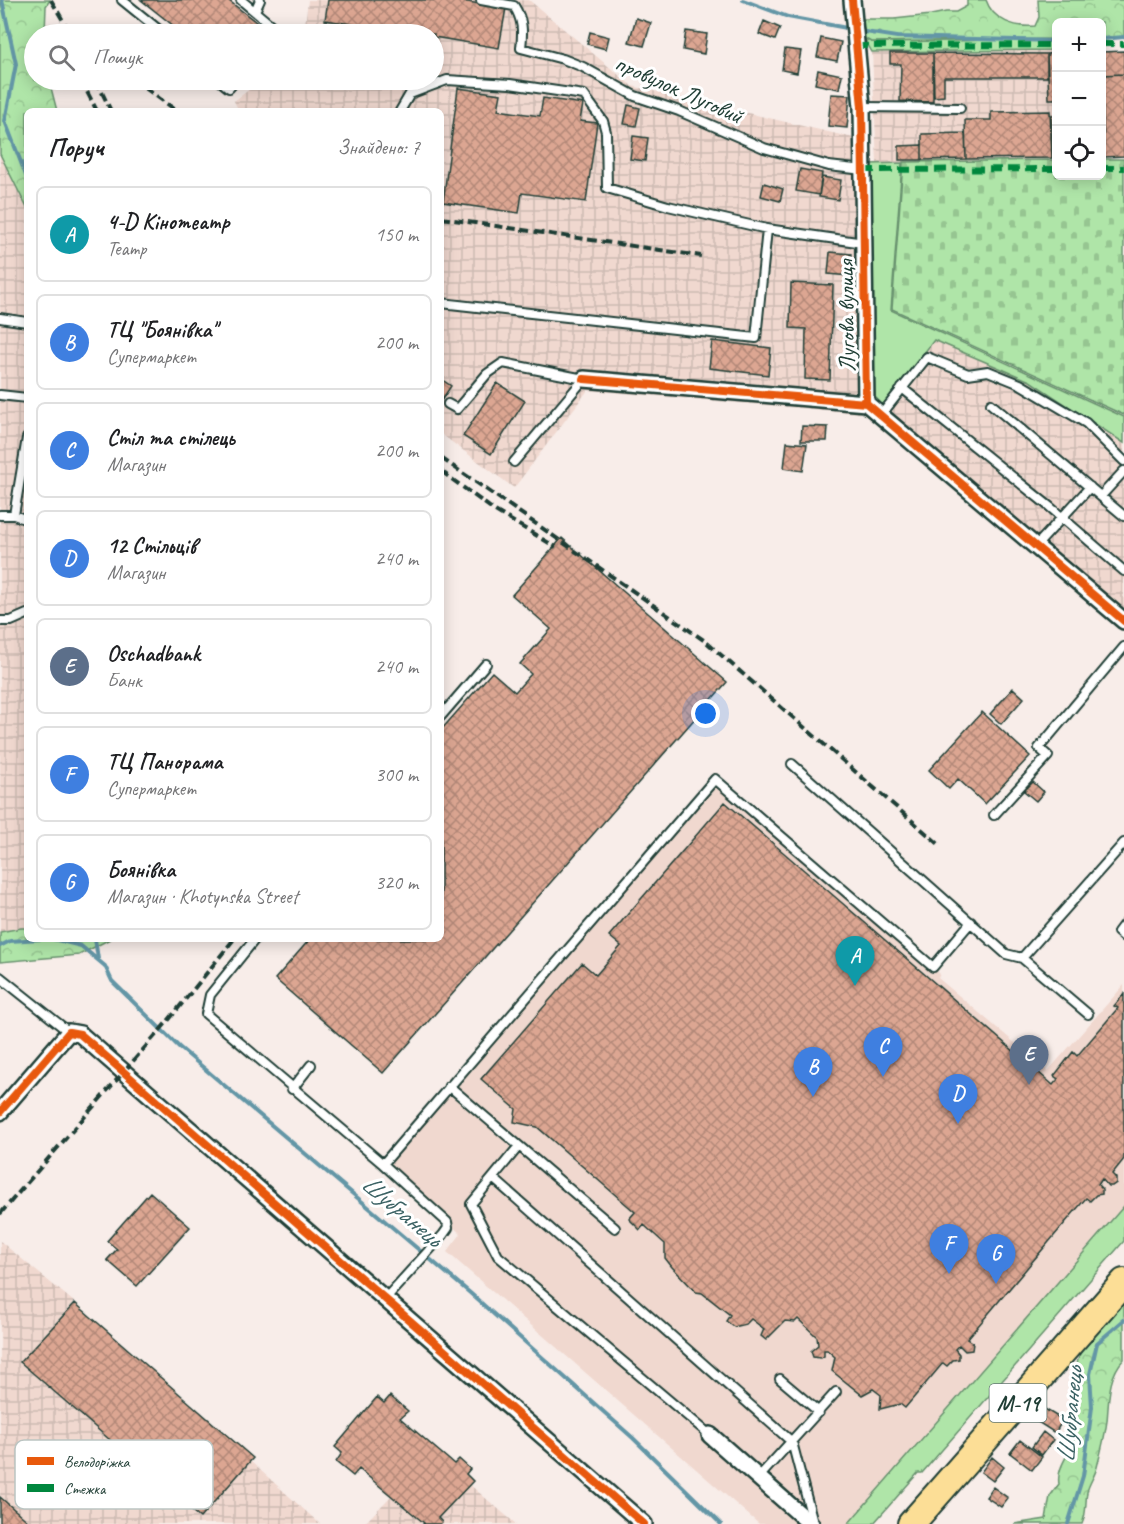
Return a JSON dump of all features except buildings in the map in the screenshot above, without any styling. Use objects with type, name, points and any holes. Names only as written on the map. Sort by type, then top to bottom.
[{"type":"highway","name":"М-19","points":[[911,1524],[1124,1282]]},
{"type":"street","name":"Лугова вулиця","points":[[852,0],[862,107],[866,403],[1124,621]]},
{"type":"street","points":[[584,379],[866,403]]},
{"type":"street","points":[[0,1112],[69,1032],[80,1034],[644,1524]]},
{"type":"street","points":[[710,1435],[812,1524]]},
{"type":"lane","points":[[122,0],[152,24]]},
{"type":"lane","points":[[241,0],[270,24]]},
{"type":"lane","points":[[255,11],[260,0]]},
{"type":"lane","name":"провулок Луговий","points":[[481,0],[514,6],[521,17],[521,48],[584,67],[635,96],[679,111],[764,148],[829,166],[863,170]]},
{"type":"lane","points":[[444,81],[510,84],[584,95],[603,121],[606,132],[607,188],[668,206],[767,229],[864,243]]},
{"type":"lane","points":[[402,108],[410,94],[421,90]]},
{"type":"lane","points":[[862,107],[960,108]]},
{"type":"lane","points":[[444,303],[756,338],[767,229]]},
{"type":"lane","points":[[0,318],[24,322]]},
{"type":"lane","points":[[881,415],[927,357],[968,374],[988,371],[1020,384],[1086,423],[1124,461]]},
{"type":"lane","points":[[448,404],[457,410],[488,374],[503,363],[584,379],[514,462]]},
{"type":"lane","points":[[902,388],[1124,571]]},
{"type":"lane","points":[[0,395],[24,398]]},
{"type":"lane","points":[[990,404],[1124,516]]},
{"type":"lane","points":[[14,515],[24,456]]},
{"type":"lane","points":[[1101,496],[1124,471]]},
{"type":"lane","points":[[1036,546],[1090,487]]},
{"type":"lane","points":[[0,515],[14,515],[24,519]]},
{"type":"lane","points":[[0,621],[11,621],[24,615]]},
{"type":"lane","points":[[994,815],[1048,756],[1039,748],[1124,647]]},
{"type":"lane","points":[[444,713],[486,664]]},
{"type":"lane","points":[[792,764],[1006,954],[1022,958],[1088,1014]]},
{"type":"lane","points":[[383,1164],[715,779],[933,967],[971,922]]},
{"type":"lane","points":[[1022,958],[1124,843]]},
{"type":"lane","points":[[1124,924],[1118,932],[1124,937]]},
{"type":"lane","points":[[253,942],[210,995],[206,1014],[445,1218],[448,1228],[440,1240],[385,1299]]},
{"type":"lane","points":[[0,977],[69,1032]]},
{"type":"lane","points":[[292,1089],[311,1065]]},
{"type":"lane","points":[[449,1086],[615,1228]]},
{"type":"lane","points":[[519,1146],[471,1204],[498,1256],[710,1435]]},
{"type":"lane","points":[[493,1178],[792,1442],[812,1524]]},
{"type":"lane","points":[[780,1379],[819,1412]]},
{"type":"lane","points":[[759,1478],[836,1392]]},
{"type":"shaded area","points":[[308,0],[529,0],[632,86],[858,139],[860,413],[588,390],[514,488],[444,436],[444,108],[238,108],[234,101],[249,90],[444,90],[444,24],[305,24]]},
{"type":"shaded area","points":[[1052,50],[1052,159],[877,163],[872,52]]},
{"type":"shaded area","points":[[0,154],[24,202],[24,928],[0,932]]},
{"type":"shaded area","points":[[934,340],[1029,381],[1124,444],[1124,611],[885,406]]},
{"type":"shaded area","points":[[715,779],[933,967],[940,974],[938,978],[1048,1071],[1124,985],[1124,1241],[922,1473],[918,1473],[873,1524],[759,1524],[447,1252],[461,1234],[383,1164]]},
{"type":"shaded area","points":[[0,1241],[74,1302],[20,1363],[109,1440],[15,1440],[15,1509],[190,1509],[200,1518],[208,1509],[213,1509],[213,1503],[250,1461],[320,1524],[0,1524]]},
{"type":"shaded area","points":[[469,1484],[516,1524],[440,1524],[438,1518]]},
{"type":"shaded area","points":[[391,1496],[424,1523],[364,1524]]},
{"type":"green space","points":[[0,0],[50,0],[46,6],[45,24],[24,24],[24,90],[52,90],[56,108],[24,108],[24,202],[0,154]]},
{"type":"green space","points":[[967,0],[986,0],[994,13],[1006,22],[1020,26],[1035,26],[1039,17],[1038,0],[1124,0],[1124,38],[1106,38],[1106,18],[1052,18],[1052,39],[871,42],[864,38],[863,19],[894,19],[956,12],[967,6]]},
{"type":"green space","points":[[864,38],[871,42],[1052,39],[1052,50],[872,52]]},
{"type":"green space","points":[[1106,159],[1124,159],[1124,415],[892,309],[903,162],[1052,160],[1052,180],[1106,180]]},
{"type":"green space","points":[[902,163],[891,310],[1124,417],[1124,443],[1030,381],[934,340],[884,406],[872,394],[869,164]]},
{"type":"green space","points":[[24,928],[24,942],[104,942],[79,955],[0,962],[0,932]]},
{"type":"green space","points":[[1124,1206],[1124,1241],[922,1473],[918,1473],[873,1524],[848,1524]]},
{"type":"green space","points":[[1124,1295],[1124,1359],[1112,1380],[1104,1438],[1096,1470],[1087,1492],[1082,1524],[1014,1524],[1046,1519],[1050,1496],[1059,1484],[1062,1466],[1075,1437],[1077,1361],[1094,1330]]},
{"type":"waterway","points":[[2,0],[16,64],[5,121],[24,170]]},
{"type":"waterway","points":[[743,0],[788,17],[852,29]]},
{"type":"waterway","points":[[859,31],[897,37],[1052,41]]},
{"type":"waterway","points":[[1106,39],[1124,37]]},
{"type":"waterway","name":"Шубранець","points":[[0,946],[10,941],[24,940]]},
{"type":"waterway","name":"Шубранець","points":[[65,942],[81,946],[105,966],[112,981],[179,1047],[470,1293],[633,1438],[721,1524]]},
{"type":"waterway","points":[[95,942],[98,959]]},
{"type":"waterway","name":"Шубранець","points":[[1068,1524],[1083,1476],[1092,1407],[1090,1374],[1097,1343],[1124,1320]]},
{"type":"railway","points":[[51,0],[65,24]]},
{"type":"railway","points":[[86,90],[95,108]]},
{"type":"railway","points":[[101,90],[110,108]]},
{"type":"railway","points":[[148,90],[173,108]]},
{"type":"railway","points":[[444,218],[701,256]]},
{"type":"railway","points":[[444,460],[705,641],[941,846]]},
{"type":"railway","points":[[444,473],[495,511],[556,547]]},
{"type":"railway","points":[[0,1214],[168,1021],[232,942]]},
{"type":"marked path","points":[[1106,44],[1124,44]]},
{"type":"marked path","points":[[856,46],[1052,45]]},
{"type":"marked path","points":[[1106,168],[1124,168]]},
{"type":"marked path","points":[[863,170],[1052,169]]},
{"type":"cycle path","points":[[852,0],[862,107],[866,403],[1124,621]]},
{"type":"cycle path","points":[[584,379],[866,403]]},
{"type":"cycle path","points":[[0,1112],[69,1032],[80,1034],[644,1524]]},
{"type":"place","name":"4-D Кінотеатр","points":[[855,986]]},
{"type":"place","name":"Стіл та стілець","points":[[883,1077]]},
{"type":"place","name":"Oschadbank","points":[[1029,1085]]},
{"type":"place","name":"ТЦ \"Боянівка\"","points":[[813,1097]]},
{"type":"place","name":"12 Стільців","points":[[958,1124]]},
{"type":"place","name":"ТЦ Панорама","points":[[949,1274]]},
{"type":"place","name":"Боянівка","points":[[996,1284]]}]
